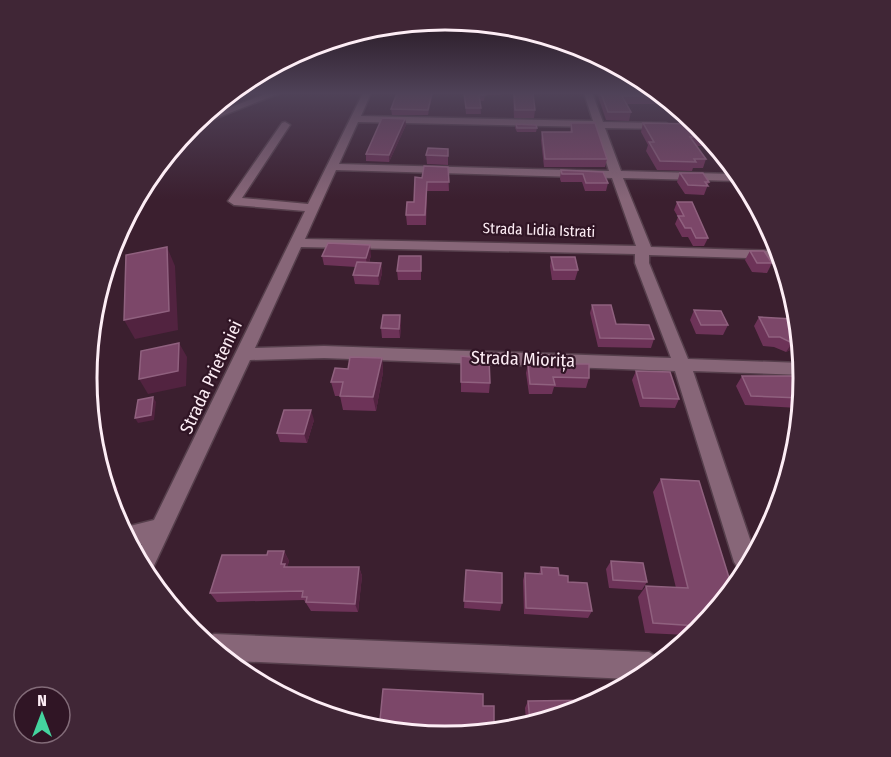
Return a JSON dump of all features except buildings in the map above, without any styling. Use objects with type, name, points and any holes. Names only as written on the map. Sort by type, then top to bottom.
[{"type":"street","points":[[283,128],[234,201],[314,208]]},
{"type":"street","name":"Strada Prieteniei","points":[[147,558],[351,128]]},
{"type":"street","points":[[599,128],[644,250],[642,263],[682,365],[744,557]]},
{"type":"street","points":[[332,167],[730,178]]},
{"type":"street","name":"Strada Lidia Istrati","points":[[297,243],[771,255]]},
{"type":"street","name":"Strada Miorița","points":[[243,354],[324,352],[794,369]]},
{"type":"street","points":[[134,535],[162,528]]},
{"type":"street","points":[[224,647],[642,666]]}]
